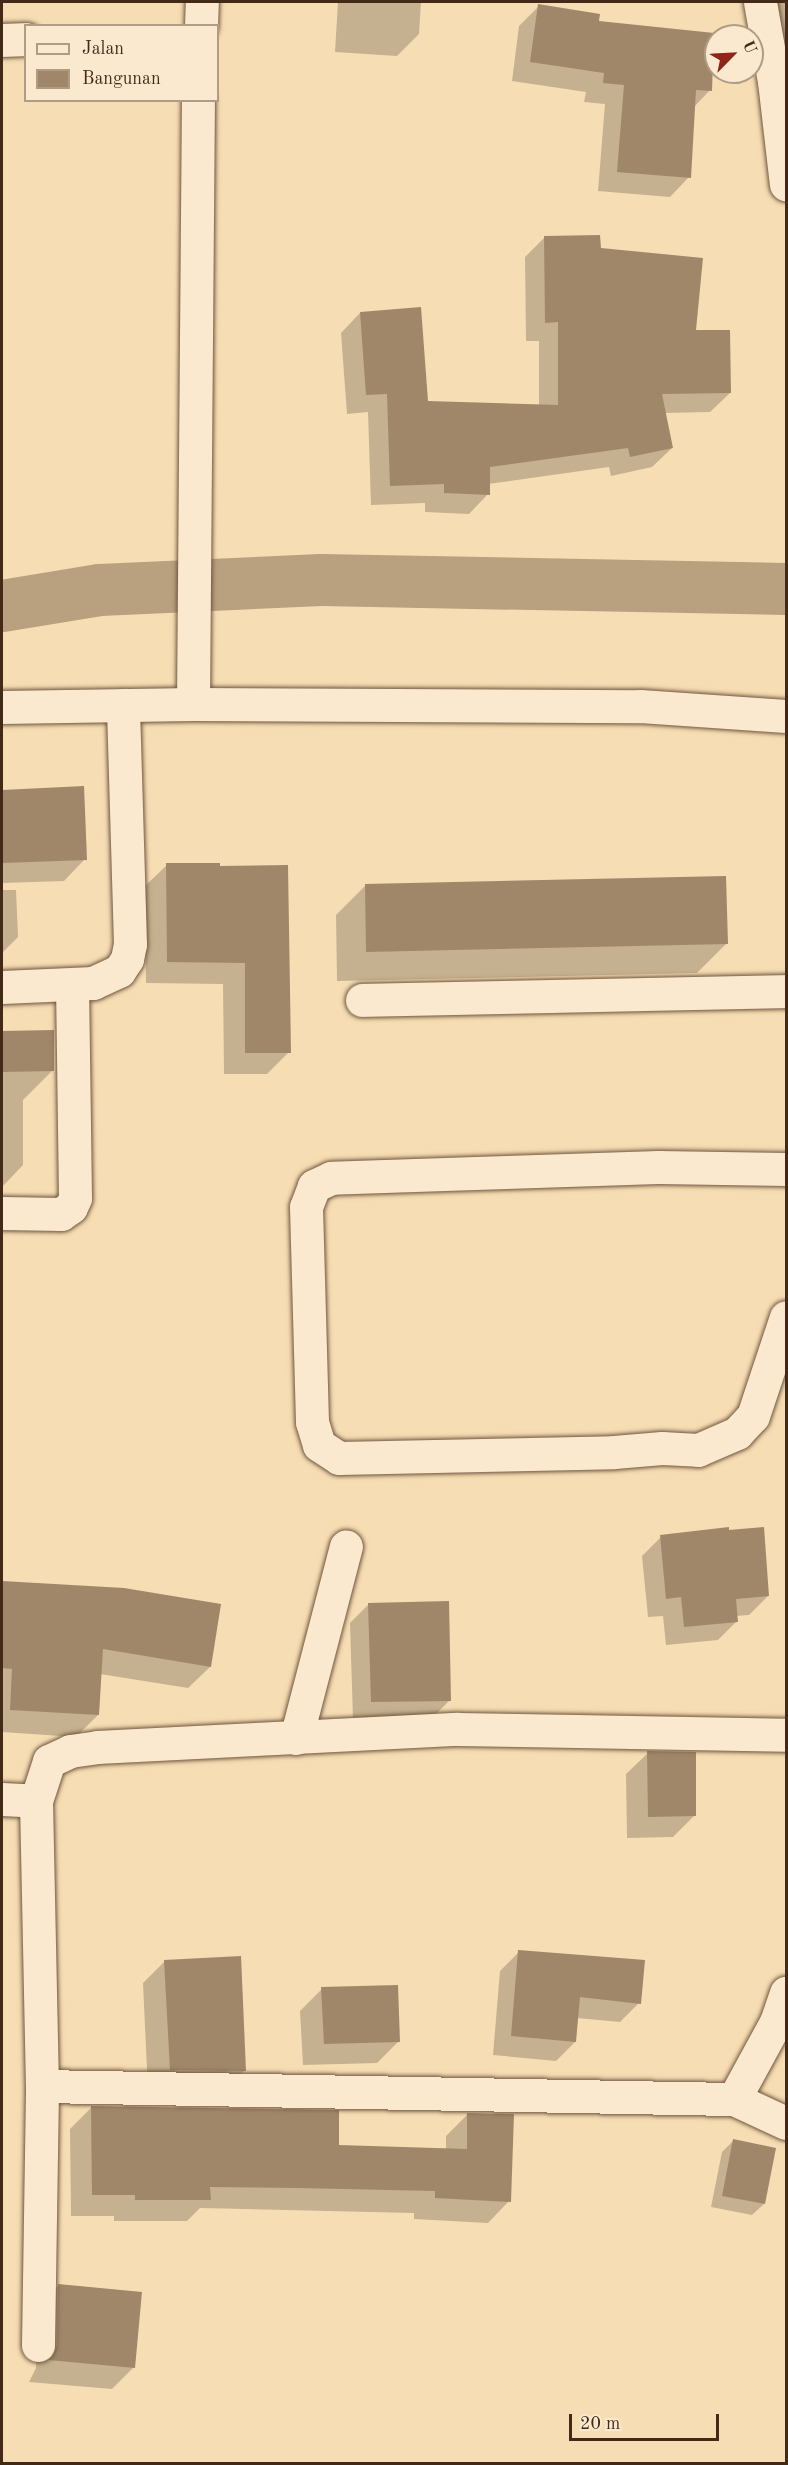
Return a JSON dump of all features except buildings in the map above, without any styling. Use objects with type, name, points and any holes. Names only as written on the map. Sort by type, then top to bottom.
[{"type":"street","points":[[201,24],[202,2]]},
{"type":"street","points":[[760,2],[774,81],[786,184]]},
{"type":"street","points":[[2,40],[24,39]]},
{"type":"street","points":[[193,704],[198,102]]},
{"type":"street","points":[[2,707],[193,704],[640,706],[786,716]]},
{"type":"street","points":[[2,987],[72,986],[93,983],[119,971],[127,959],[130,944],[123,705]]},
{"type":"street","points":[[2,1213],[61,1214],[71,1207],[75,1198],[72,986]]},
{"type":"street","points":[[362,999],[786,991]]},
{"type":"street","points":[[786,1169],[658,1167],[331,1178],[314,1186],[306,1207],[312,1422],[319,1445],[339,1458],[614,1452],[662,1448],[698,1450],[738,1433],[753,1416],[786,1317]]},
{"type":"street","points":[[296,1738],[346,1546]]},
{"type":"street","points":[[38,2345],[42,2086],[36,1801],[49,1761],[70,1751],[97,1747],[458,1729],[786,1735]]},
{"type":"street","points":[[2,1799],[36,1801]]},
{"type":"street","points":[[734,2099],[776,2022],[786,1993]]},
{"type":"street","points":[[42,2086],[734,2099],[786,2123]]},
{"type":"waterway","points":[[2,606],[100,590],[321,580],[786,589]]}]
